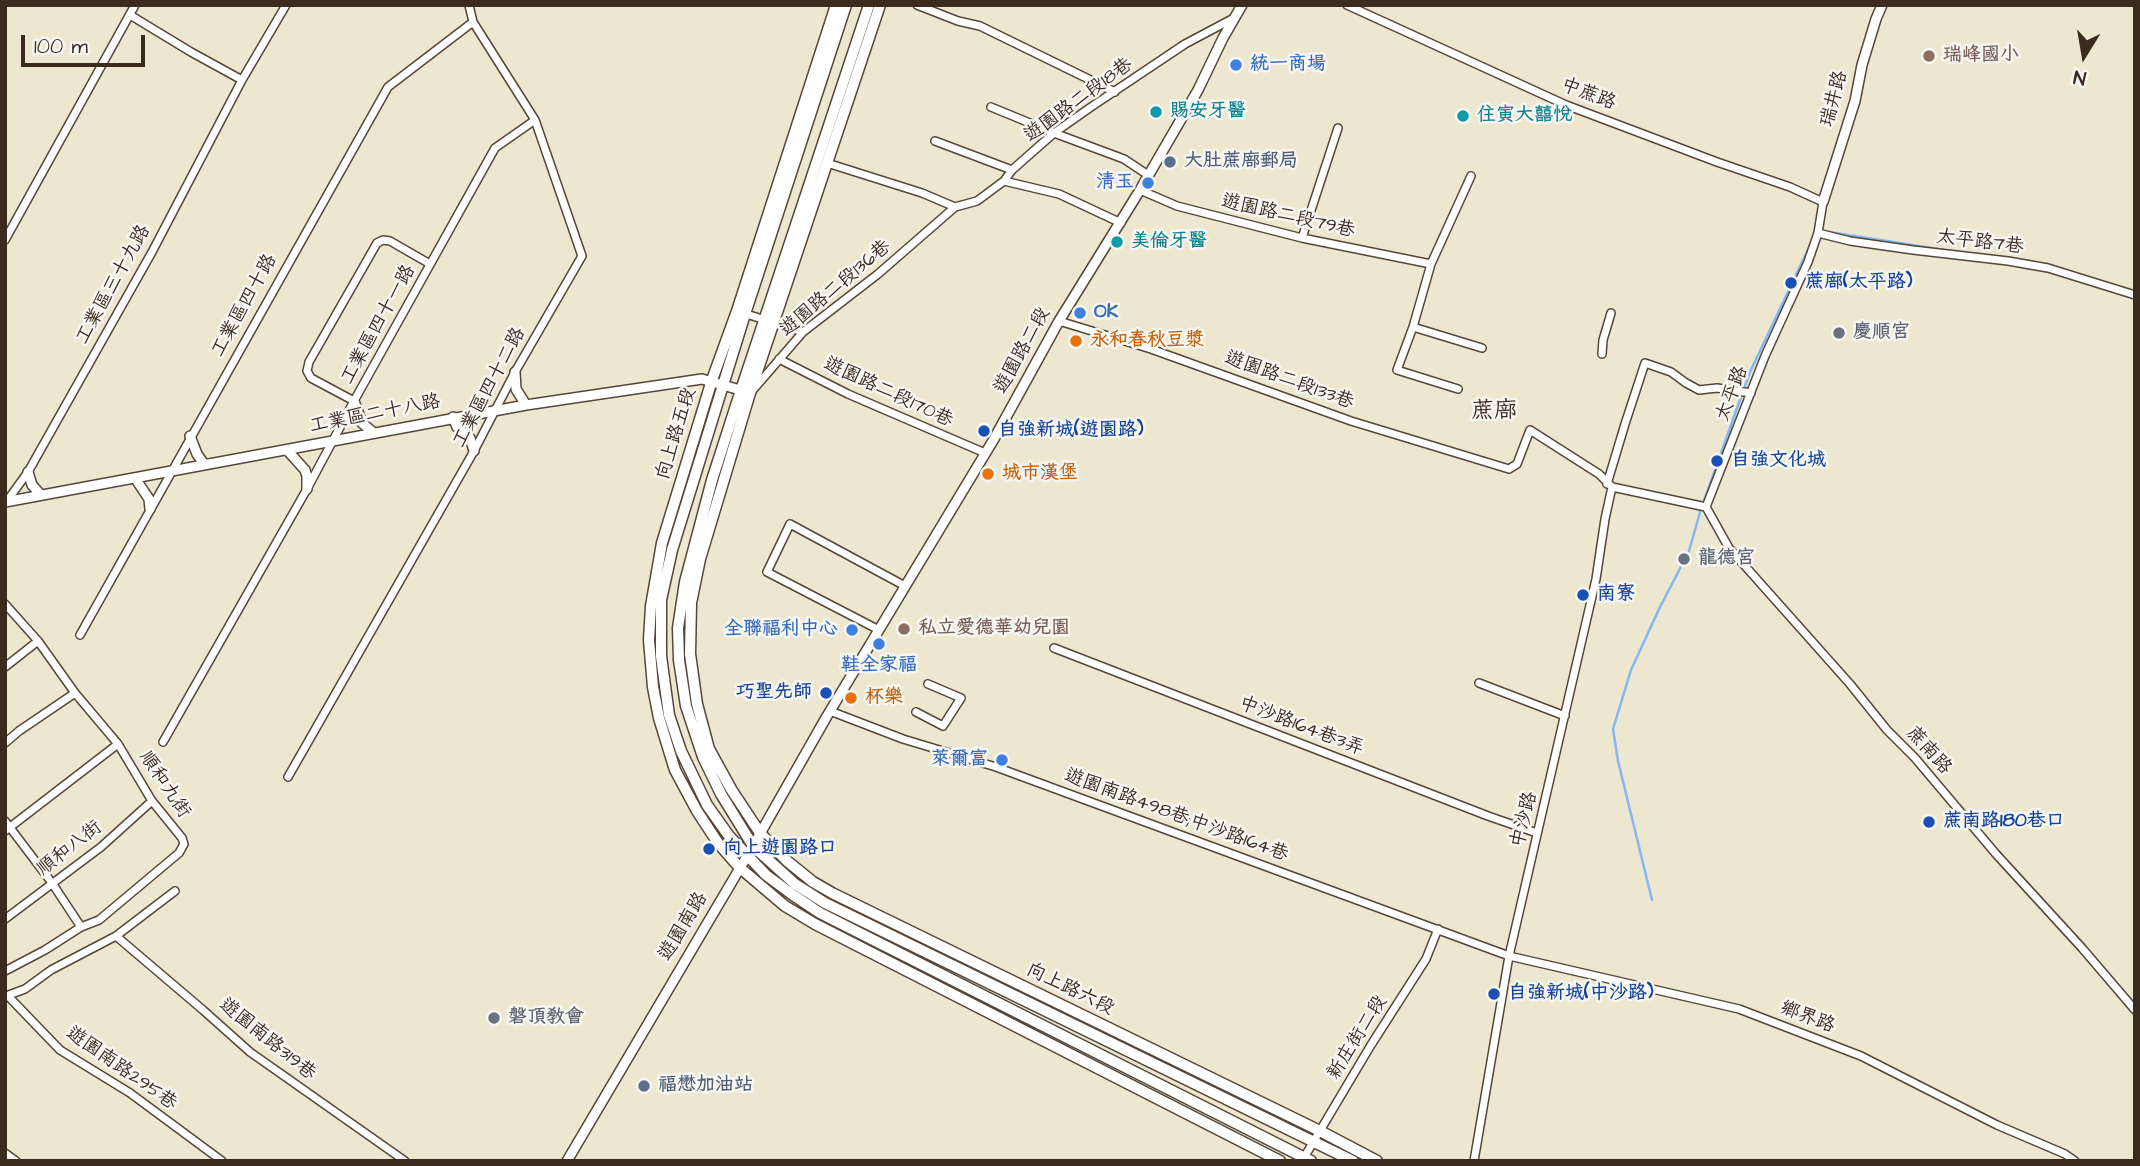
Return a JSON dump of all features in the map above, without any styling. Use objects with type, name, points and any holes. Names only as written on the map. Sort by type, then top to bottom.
[{"type":"main road","name":"向上路五段","points":[[747,856],[707,805],[681,751],[669,715],[661,656],[661,600],[672,551],[723,384],[741,312],[836,5]]},
{"type":"main road","name":"向上路五段","points":[[739,867],[718,843],[675,770],[659,718],[653,687],[649,640],[651,606],[662,543],[712,380],[741,312],[846,5]]},
{"type":"main road","points":[[760,833],[709,749],[697,704],[690,654],[691,603],[700,559],[763,320],[869,5]]},
{"type":"main road","points":[[753,846],[720,794],[703,757],[686,706],[679,660],[678,628],[685,582],[712,480],[774,324],[880,5]]},
{"type":"main road","name":"向上路六段","points":[[760,833],[787,861],[832,893],[1377,1161]]},
{"type":"main road","name":"向上路六段","points":[[753,846],[795,884],[825,903],[1353,1161]]},
{"type":"main road","points":[[747,856],[766,875],[820,913],[1306,1160]]},
{"type":"main road","points":[[739,867],[785,906],[815,924],[1280,1161]]},
{"type":"street","points":[[126,5],[130,15],[242,80]]},
{"type":"street","points":[[5,240],[135,5]]},
{"type":"street","name":"工業區三十九路","points":[[6,502],[28,472],[152,252],[242,80],[286,5]]},
{"type":"street","name":"工業區四十二路","points":[[289,776],[582,256],[535,120],[473,22],[469,5]]},
{"type":"street","points":[[917,5],[958,21],[980,26],[1115,92]]},
{"type":"street","name":"遊園路二段","points":[[830,711],[985,453],[1059,321],[1121,223],[1198,90],[1242,5]]},
{"type":"street","name":"中蔗路","points":[[1347,5],[1566,105],[1790,187],[1823,202]]},
{"type":"street","name":"瑞井路","points":[[1823,202],[1882,5]]},
{"type":"street","name":"遊園路二段18巷","points":[[916,243],[955,206],[977,201],[1004,181],[1012,170],[1054,134],[1185,44],[1235,18]]},
{"type":"street","name":"工業區四十路","points":[[80,635],[388,87],[473,22]]},
{"type":"street","points":[[991,107],[1054,134],[1124,159],[1148,175]]},
{"type":"street","name":"工業區四十一路","points":[[163,742],[307,489],[495,148],[535,120]]},
{"type":"street","points":[[1302,238],[1338,128]]},
{"type":"street","points":[[935,141],[1012,170]]},
{"type":"street","points":[[827,163],[955,206]]},
{"type":"street","points":[[1458,389],[1397,370],[1413,327],[1431,264],[1471,176]]},
{"type":"street","points":[[1004,181],[1059,194],[1121,223]]},
{"type":"street","name":"遊園路二段79巷","points":[[1140,190],[1177,206],[1302,238],[1431,264]]},
{"type":"street","name":"太平路","points":[[1706,507],[1765,356],[1808,262],[1818,233],[1823,202]]},
{"type":"street","name":"太平路7巷","points":[[1818,233],[1850,241],[2048,268],[2135,295]]},
{"type":"street","points":[[374,433],[367,429],[358,417],[354,401],[311,378],[307,371],[309,362],[377,243],[390,241],[430,264]]},
{"type":"street","name":"遊園路二段136巷","points":[[746,391],[803,332],[916,243]]},
{"type":"street","points":[[741,312],[803,332]]},
{"type":"street","points":[[1602,354],[1611,313]]},
{"type":"street","name":"遊園路二段133巷","points":[[1059,321],[1163,353],[1351,421],[1509,469],[1517,464],[1530,430],[1599,474],[1610,486]]},
{"type":"street","points":[[1413,327],[1482,348]]},
{"type":"street","name":"遊園路二段170巷","points":[[779,359],[848,394],[985,453]]},
{"type":"street","name":"中沙路","points":[[1474,1161],[1510,956],[1596,579],[1610,486],[1625,424],[1646,363],[1671,372],[1699,390],[1717,388],[1751,393]]},
{"type":"street","points":[[515,372],[516,389],[526,405]]},
{"type":"street","name":"工業區二十八路","points":[[6,502],[526,405],[702,379],[746,391]]},
{"type":"street","points":[[453,417],[457,427],[470,438],[474,451]]},
{"type":"street","points":[[190,436],[197,454],[204,464],[208,464]]},
{"type":"street","points":[[286,450],[305,470],[307,489]]},
{"type":"street","points":[[28,472],[32,485],[41,495],[46,495]]},
{"type":"street","points":[[135,478],[149,499],[150,509]]},
{"type":"street","points":[[1610,486],[1706,507]]},
{"type":"street","name":"蔗南路","points":[[1706,507],[1729,548],[2135,1010]]},
{"type":"street","points":[[879,630],[767,572],[790,524],[905,586]]},
{"type":"street","name":"順和九街","points":[[5,604],[38,641],[75,693],[118,744],[152,801],[184,844],[178,853],[99,919],[5,971]]},
{"type":"street","points":[[5,667],[38,641]]},
{"type":"street","name":"中沙路164巷3弄","points":[[1054,648],[1537,833]]},
{"type":"street","points":[[1479,683],[1565,716]]},
{"type":"street","points":[[916,712],[943,726],[961,698],[928,684]]},
{"type":"street","points":[[5,743],[75,693]]},
{"type":"street","name":"遊園南路","points":[[568,1161],[830,711]]},
{"type":"street","name":"遊園南路498巷;中沙路164巷","points":[[830,711],[903,739],[996,767],[1510,956]]},
{"type":"street","points":[[81,927],[52,883],[7,826],[118,744]]},
{"type":"street","name":"順和八街","points":[[5,919],[102,847],[152,801]]},
{"type":"street","points":[[7,996],[25,989],[51,970],[116,936],[175,891]]},
{"type":"street","name":"新庄街二段","points":[[1306,1160],[1314,1140],[1426,959],[1438,929]]},
{"type":"street","name":"遊園南路319巷","points":[[116,936],[250,1052],[405,1161]]},
{"type":"street","name":"鄉界路","points":[[1510,956],[1739,1009],[1861,1056],[2075,1161]]},
{"type":"street","name":"遊園南路295巷","points":[[7,996],[60,1050],[130,1093],[222,1161]]},
{"type":"street","points":[[5,1153],[16,1161]]},
{"type":"waterway","points":[[1829,232],[1964,253]]},
{"type":"waterway","points":[[1652,900],[1618,761],[1613,729],[1631,670],[1689,551],[1700,512],[1750,372],[1812,241]]},
{"type":"place","name":"瑞峰國小","points":[[1929,56]]},
{"type":"place","name":"統一商場","points":[[1236,65]]},
{"type":"place","name":"賜安牙醫","points":[[1156,112]]},
{"type":"place","name":"住寅大囍悅","points":[[1463,116]]},
{"type":"place","name":"大肚蔗廍郵局","points":[[1170,162]]},
{"type":"place","name":"清玉","points":[[1148,183]]},
{"type":"place","name":"美倫牙醫","points":[[1117,242]]},
{"type":"place","name":"蔗廍(太平路)","points":[[1791,283]]},
{"type":"place","name":"OK","points":[[1080,313]]},
{"type":"place","name":"慶順宮","points":[[1839,333]]},
{"type":"place","name":"永和春秋豆漿","points":[[1076,341]]},
{"type":"place","name":"自強新城(遊園路)","points":[[984,431]]},
{"type":"place","name":"自強文化城","points":[[1717,461]]},
{"type":"place","name":"城市漢堡","points":[[988,474]]},
{"type":"place","name":"龍德宮","points":[[1684,559]]},
{"type":"place","name":"南寮","points":[[1583,595]]},
{"type":"place","name":"私立愛德華幼兒園","points":[[904,629]]},
{"type":"place","name":"全聯福利中心","points":[[852,630]]},
{"type":"place","name":"鞋全家福","points":[[879,644]]},
{"type":"place","name":"巧聖先師","points":[[826,693]]},
{"type":"place","name":"杯樂","points":[[851,698]]},
{"type":"place","name":"萊爾富","points":[[1002,760]]},
{"type":"place","name":"蔗南路180巷口","points":[[1929,822]]},
{"type":"place","name":"向上遊園路口","points":[[709,849]]},
{"type":"place","name":"自強新城(中沙路)","points":[[1494,994]]},
{"type":"place","name":"磐頂教會","points":[[494,1018]]},
{"type":"place","name":"福懋加油站","points":[[644,1086]]},
{"type":"district","name":"蔗廍","points":[[1494,412]]}]
